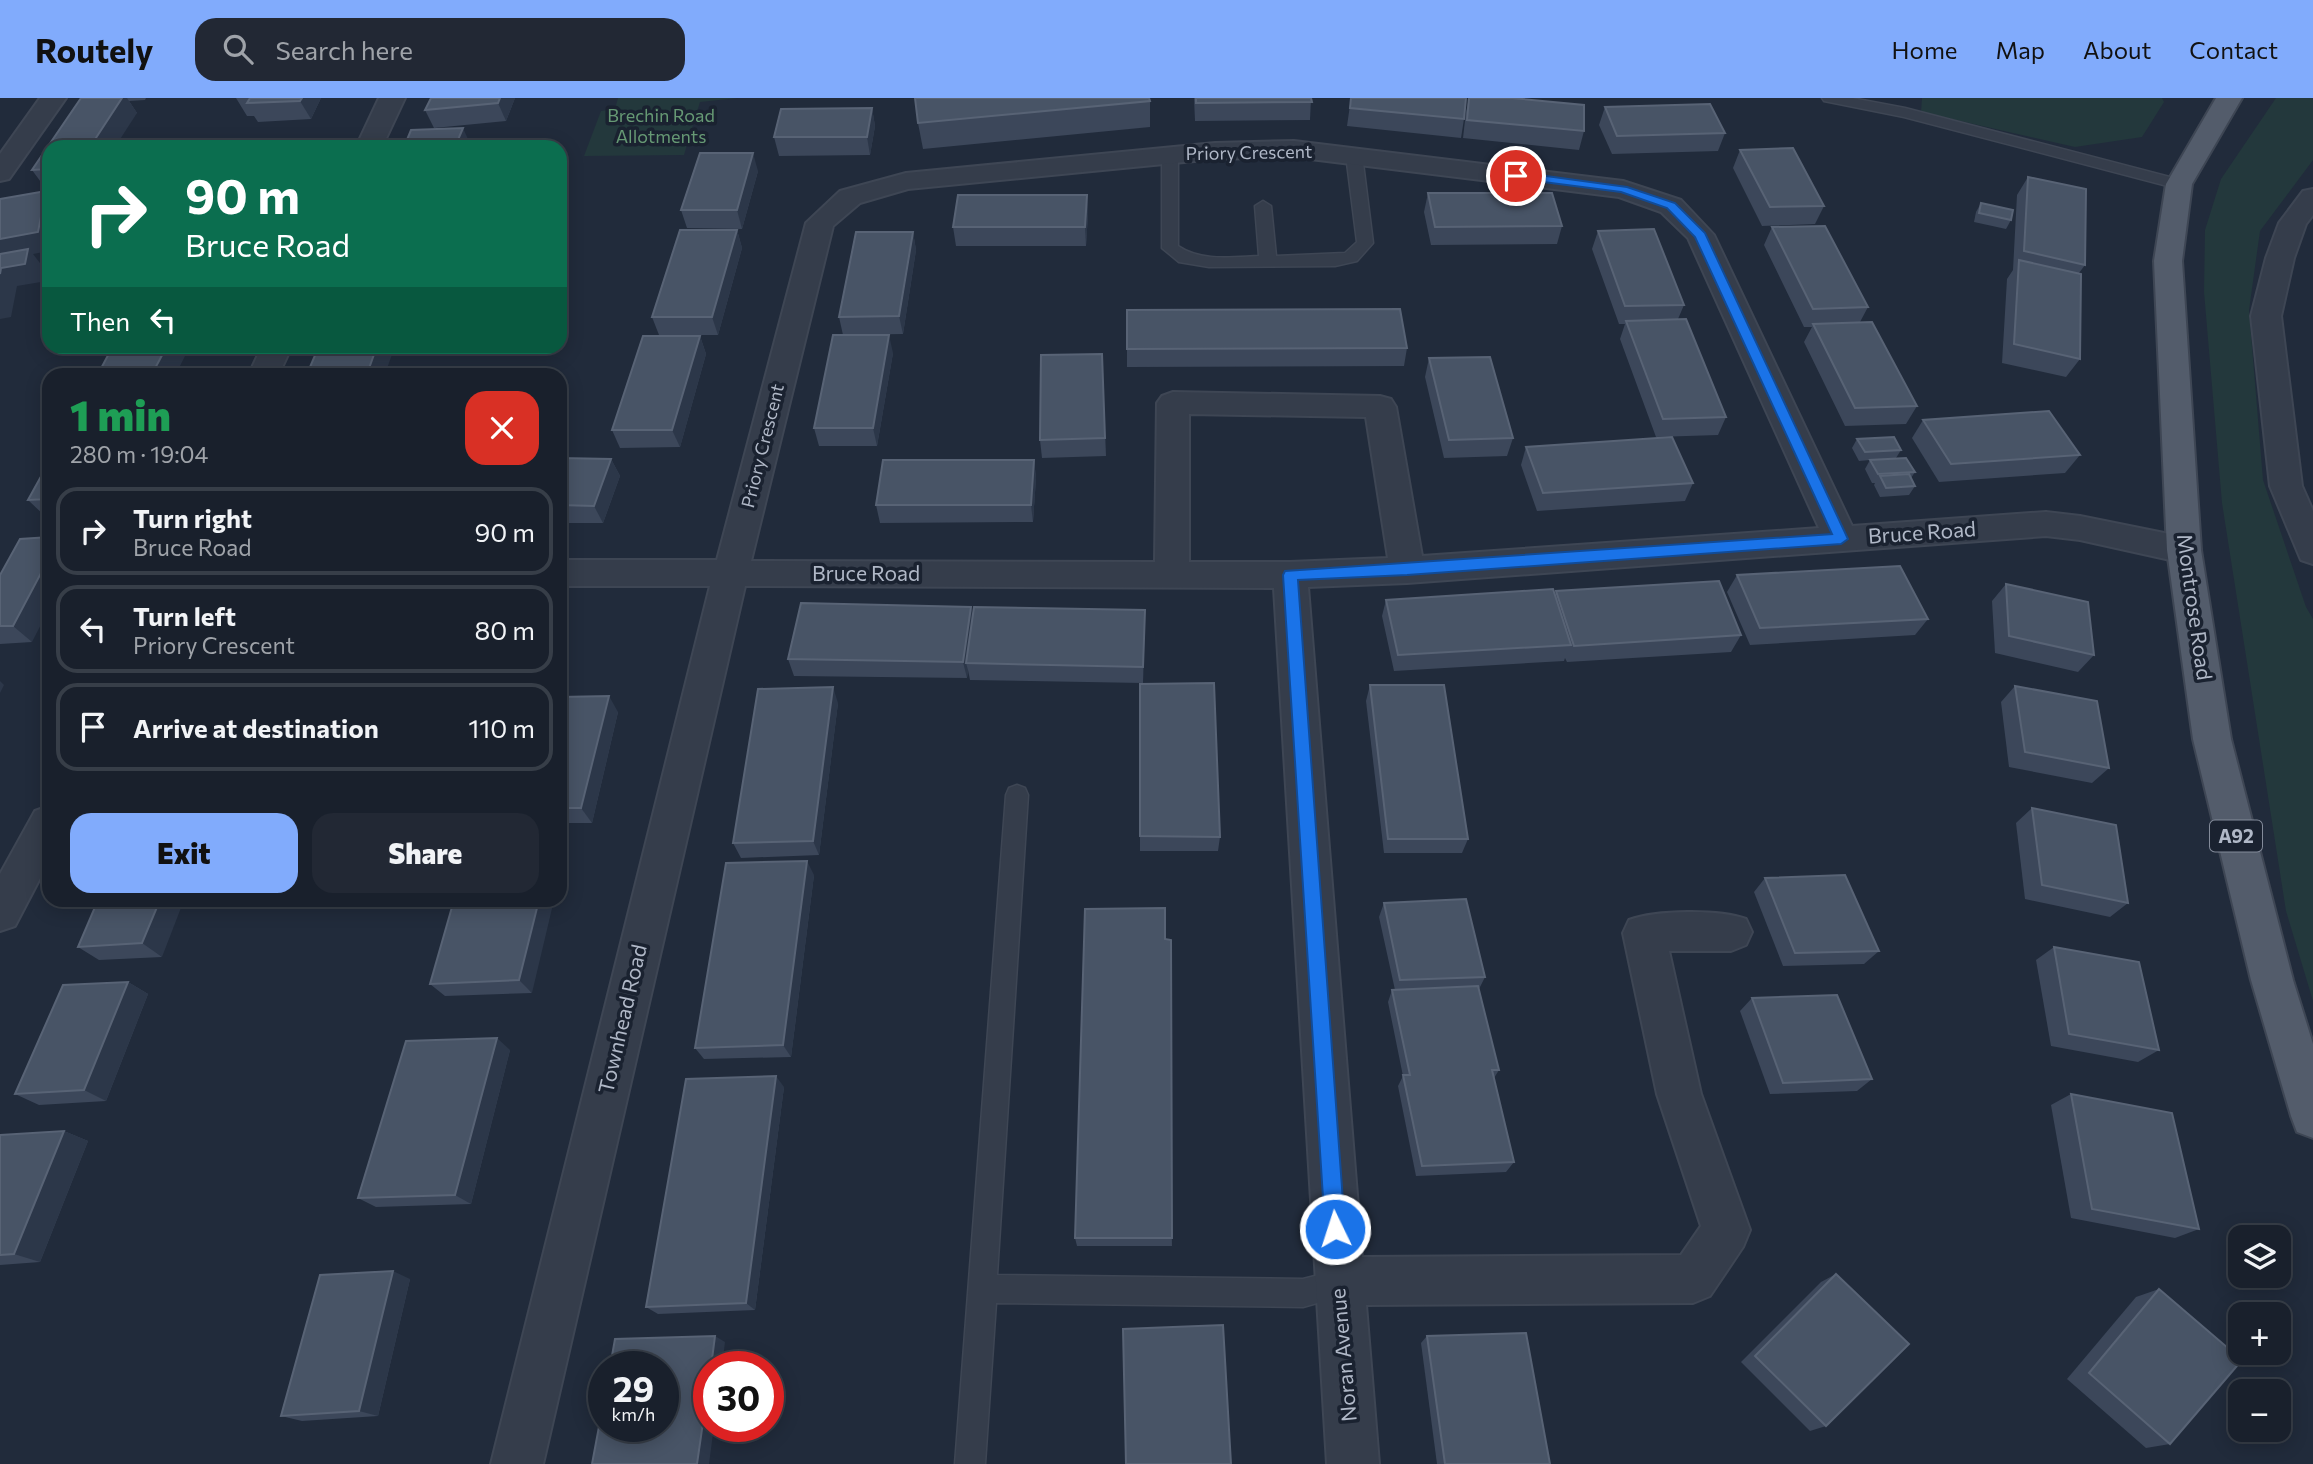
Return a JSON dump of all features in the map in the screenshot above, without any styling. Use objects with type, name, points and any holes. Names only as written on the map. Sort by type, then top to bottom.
[{"type":"main road","name":"Montrose Road","points":[[2229,98],[2179,184],[2168,261],[2184,550],[2212,738],[2272,980],[2313,1116]]},
{"type":"street","points":[[0,173],[53,98]]},
{"type":"street","points":[[372,140],[392,98]]},
{"type":"street","name":"Priory Crescent","points":[[730,574],[820,223],[850,197],[906,181],[1170,155],[1294,149],[1623,189],[1671,206],[1700,235],[1841,539]]},
{"type":"street","points":[[2313,197],[2303,226],[2280,258],[2266,316],[2286,486],[2313,551]]},
{"type":"street","points":[[1172,575],[1173,403],[1380,407],[1407,570]]},
{"type":"street","name":"Bruce Road","points":[[567,573],[1290,575],[1407,570],[2046,524],[2080,528],[2184,550]]},
{"type":"street","name":"Townhead Road","points":[[517,1464],[730,574]]},
{"type":"street","name":"Noran Avenue","points":[[1290,575],[1353,1464]]},
{"type":"street","points":[[0,913],[42,836]]},
{"type":"street","points":[[1339,1284],[1372,1280],[1693,1279],[1726,1230],[1679,1094],[1644,933],[1731,932]]},
{"type":"lane","points":[[1829,98],[1905,113],[2179,184]]},
{"type":"lane","points":[[1170,155],[1170,248],[1185,258],[1209,262],[1335,261],[1351,257],[1366,243],[1354,155]]},
{"type":"lane","points":[[1263,206],[1268,261]]},
{"type":"lane","points":[[970,1464],[1017,795]]},
{"type":"lane","points":[[982,1289],[1303,1293],[1339,1284]]},
{"type":"green space","name":"Brechin Road Allotments","points":[[618,98],[738,98],[700,102],[684,155],[584,156],[601,111],[615,109]]},
{"type":"green space","points":[[1922,98],[2162,98],[2164,102],[2142,137],[2075,147],[1921,112]]},
{"type":"green space","points":[[2276,98],[2313,98],[2313,160],[2260,231],[2249,310],[2263,480],[2306,607],[2313,619],[2313,1001],[2286,911],[2222,503],[2204,292],[2205,230],[2221,179]]},
{"type":"building","points":[[81,98],[122,98],[95,140],[52,140]]},
{"type":"building","points":[[250,98],[302,98],[300,101],[247,103]]},
{"type":"building","points":[[431,98],[500,98],[498,103],[425,110]]},
{"type":"building","points":[[915,98],[1149,98],[1150,101],[918,123]]},
{"type":"building","points":[[1196,98],[1311,98],[1312,102],[1196,103]]},
{"type":"building","points":[[1351,98],[1466,98],[1464,119],[1350,108]]},
{"type":"building","points":[[1469,98],[1512,98],[1584,105],[1584,131],[1467,120]]},
{"type":"building","points":[[1710,104],[1725,133],[1617,136],[1605,107]]},
{"type":"building","points":[[872,108],[867,137],[774,137],[781,109]]},
{"type":"building","points":[[463,128],[458,140],[407,140],[411,130]]},
{"type":"building","points":[[1793,148],[1824,206],[1770,207],[1740,150]]},
{"type":"building","points":[[700,153],[753,153],[737,210],[681,210]]},
{"type":"building","points":[[42,155],[42,169],[32,170]]},
{"type":"building","points":[[2028,177],[2086,189],[2085,265],[2024,251]]},
{"type":"building","points":[[42,192],[38,232],[0,239],[0,199]]},
{"type":"building","points":[[1428,193],[1552,193],[1562,226],[1435,227]]},
{"type":"building","points":[[958,195],[1087,195],[1085,227],[953,227]]},
{"type":"building","points":[[1981,203],[2013,210],[2011,220],[1979,213]]},
{"type":"building","points":[[1825,226],[1868,307],[1813,309],[1772,227]]},
{"type":"building","points":[[1654,229],[1684,305],[1625,306],[1598,231]]},
{"type":"building","points":[[680,230],[737,230],[712,317],[652,317]]},
{"type":"building","points":[[856,232],[913,232],[899,316],[839,317]]},
{"type":"building","points":[[28,249],[25,264],[1,268],[0,274],[0,254]]},
{"type":"building","points":[[2019,260],[2081,274],[2080,359],[2014,344]]},
{"type":"building","points":[[1400,309],[1407,348],[1127,349],[1127,310]]},
{"type":"building","points":[[1686,319],[1726,417],[1663,419],[1626,321]]},
{"type":"building","points":[[1872,322],[1917,406],[1855,408],[1813,324]]},
{"type":"building","points":[[833,335],[889,335],[873,428],[814,428]]},
{"type":"building","points":[[643,336],[700,336],[672,430],[612,430]]},
{"type":"building","points":[[109,354],[163,354],[155,368],[101,368]]},
{"type":"building","points":[[316,354],[374,354],[369,368],[310,368]]},
{"type":"building","points":[[1102,354],[1105,438],[1040,440],[1041,355]]},
{"type":"building","points":[[1490,357],[1513,438],[1449,440],[1429,358]]},
{"type":"building","points":[[2049,411],[2080,455],[1951,464],[1923,420]]},
{"type":"building","points":[[1672,437],[1693,483],[1543,493],[1526,447]]},
{"type":"building","points":[[1894,437],[1901,450],[1865,452],[1857,439]]},
{"type":"building","points":[[567,458],[611,459],[594,506],[567,505]]},
{"type":"building","points":[[1906,458],[1915,472],[1878,474],[1870,460]]},
{"type":"building","points":[[883,460],[1034,460],[1031,505],[876,505]]},
{"type":"building","points":[[1909,474],[1915,486],[1886,488],[1880,476]]},
{"type":"building","points":[[42,475],[42,499],[28,500]]},
{"type":"building","points":[[42,537],[42,571],[13,626],[0,626],[0,575],[20,539]]},
{"type":"building","points":[[1900,566],[1928,619],[1760,628],[1737,575]]},
{"type":"building","points":[[1719,581],[1741,635],[1574,646],[1556,591]]},
{"type":"building","points":[[2006,584],[2088,602],[2094,655],[2009,636]]},
{"type":"building","points":[[1553,589],[1571,645],[1398,655],[1386,600]]},
{"type":"building","points":[[801,603],[971,607],[963,662],[788,659]]},
{"type":"building","points":[[974,607],[1145,610],[1143,667],[966,663]]},
{"type":"building","points":[[1214,683],[1220,837],[1140,836],[1140,684]]},
{"type":"building","points":[[1370,685],[1444,685],[1468,839],[1388,839]]},
{"type":"building","points":[[2015,686],[2097,701],[2109,768],[2025,752]]},
{"type":"building","points":[[833,687],[813,841],[733,843],[758,689]]},
{"type":"building","points":[[609,696],[581,808],[567,808],[567,697]]},
{"type":"building","points":[[2032,808],[2116,825],[2128,903],[2042,885]]},
{"type":"building","points":[[807,861],[783,1045],[695,1048],[726,863]]},
{"type":"building","points":[[1845,875],[1879,951],[1795,953],[1765,878]]},
{"type":"building","points":[[1466,899],[1485,977],[1400,980],[1384,903]]},
{"type":"building","points":[[95,907],[157,907],[142,943],[78,947]]},
{"type":"building","points":[[452,907],[537,907],[519,980],[430,984]]},
{"type":"building","points":[[1165,908],[1165,939],[1171,940],[1172,1238],[1075,1238],[1085,909]]},
{"type":"building","points":[[2054,947],[2139,962],[2159,1050],[2069,1034]]},
{"type":"building","points":[[128,982],[84,1090],[15,1094],[63,985]]},
{"type":"building","points":[[1478,986],[1499,1070],[1492,1070],[1514,1162],[1422,1166],[1403,1075],[1410,1075],[1392,990]]},
{"type":"building","points":[[1837,995],[1872,1079],[1783,1083],[1752,998]]},
{"type":"building","points":[[497,1038],[455,1195],[358,1198],[406,1041]]},
{"type":"building","points":[[776,1076],[746,1303],[646,1307],[686,1079]]},
{"type":"building","points":[[2071,1094],[2172,1113],[2199,1229],[2092,1209]]},
{"type":"building","points":[[64,1131],[14,1254],[0,1255],[0,1135]]},
{"type":"building","points":[[393,1271],[359,1411],[281,1416],[320,1275]]},
{"type":"building","points":[[1836,1274],[1909,1344],[1826,1426],[1755,1356]]},
{"type":"building","points":[[2159,1289],[2228,1348],[2228,1365],[2238,1365],[2170,1444],[2089,1373]]},
{"type":"building","points":[[1223,1325],[1231,1464],[1126,1464],[1123,1329]]},
{"type":"building","points":[[1526,1333],[1550,1464],[1445,1464],[1427,1336]]},
{"type":"building","points":[[715,1336],[713,1351],[693,1351],[693,1442],[700,1442],[697,1464],[592,1464],[596,1442],[679,1442],[679,1351],[613,1351],[615,1339]]},
{"type":"route","points":[[1335,1229],[1290,575],[1407,570],[1841,539],[1700,235],[1671,206],[1623,189],[1516,176]]}]
